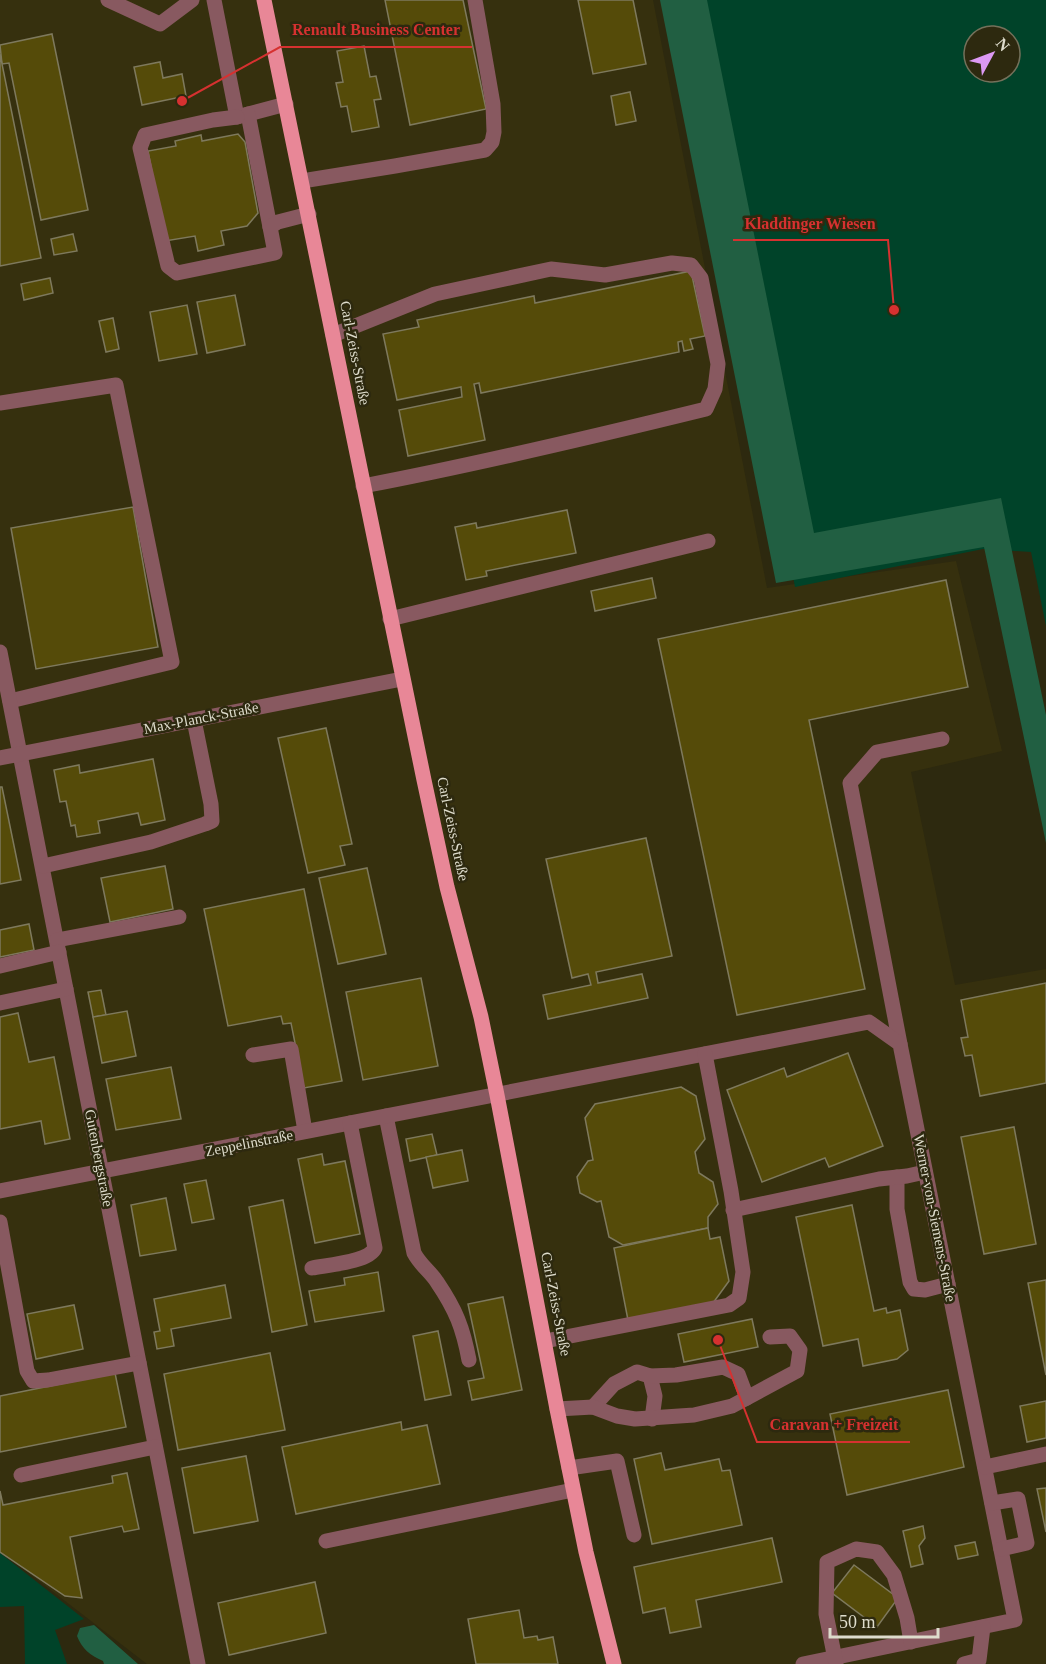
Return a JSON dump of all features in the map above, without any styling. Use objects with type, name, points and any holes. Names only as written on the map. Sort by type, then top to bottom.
[{"type":"main road","name":"Carl-Zeiss-Straße","points":[[264,0],[402,679],[447,887],[481,1017],[573,1490],[614,1664]]},
{"type":"street","points":[[108,0],[160,24],[192,0]]},
{"type":"street","points":[[214,0],[243,116],[270,227],[275,253],[177,273],[168,266],[140,148],[145,135],[243,116],[286,104]]},
{"type":"street","points":[[302,181],[485,150],[492,142],[493,113],[475,0]]},
{"type":"street","points":[[270,227],[278,222],[309,214]]},
{"type":"street","points":[[333,335],[435,294],[551,269],[605,274],[672,263],[691,265],[701,278],[713,335],[718,364],[715,389],[706,409],[508,457],[363,486]]},
{"type":"street","points":[[0,403],[116,386],[172,662],[10,701]]},
{"type":"street","points":[[390,619],[708,541]]},
{"type":"street","name":"Gutenbergstraße","points":[[0,652],[198,1664]]},
{"type":"street","name":"Max-Planck-Straße","points":[[0,758],[402,679]]},
{"type":"street","points":[[43,866],[151,842],[212,821],[211,804],[194,720]]},
{"type":"street","name":"Werner-von-Siemens-Straße","points":[[803,1664],[873,1657],[911,1642],[1016,1620],[849,783],[877,752],[942,739]]},
{"type":"street","points":[[0,966],[58,946],[178,917]]},
{"type":"street","points":[[0,1003],[66,989]]},
{"type":"street","points":[[497,1095],[869,1022],[900,1044]]},
{"type":"street","points":[[253,1055],[291,1049],[305,1131]]},
{"type":"street","points":[[545,1341],[729,1305],[739,1298],[743,1272],[705,1054]]},
{"type":"street","name":"Zeppelinstraße","points":[[0,1191],[497,1095]]},
{"type":"street","points":[[386,1116],[414,1253],[424,1269],[435,1279],[458,1316],[469,1360]]},
{"type":"street","points":[[312,1268],[364,1258],[373,1254],[375,1248],[350,1123]]},
{"type":"street","points":[[733,1210],[879,1179],[925,1172]]},
{"type":"street","points":[[897,1177],[897,1209],[910,1282],[914,1289],[925,1290],[948,1284]]},
{"type":"street","points":[[0,1222],[27,1371],[33,1381],[139,1363]]},
{"type":"street","points":[[557,1409],[593,1407],[617,1416],[652,1419],[694,1415],[732,1406],[797,1371],[800,1350],[790,1336],[770,1337]]},
{"type":"street","points":[[593,1407],[614,1384],[637,1372],[650,1376],[676,1375],[723,1367],[738,1374],[747,1398]]},
{"type":"street","points":[[650,1376],[655,1396],[652,1419]]},
{"type":"street","points":[[21,1475],[155,1447]]},
{"type":"street","points":[[985,1467],[1046,1454]]},
{"type":"street","points":[[569,1468],[617,1461],[633,1535]]},
{"type":"street","points":[[326,1541],[573,1490]]},
{"type":"street","points":[[992,1503],[1018,1499],[1027,1543],[1001,1549]]},
{"type":"street","points":[[835,1661],[826,1614],[826,1562],[856,1549],[877,1552],[894,1575],[907,1618],[911,1642]]},
{"type":"street","points":[[964,1664],[979,1660],[984,1627]]},
{"type":"shaded area","points":[[0,0],[653,0],[767,588],[956,561],[1002,751],[911,772],[955,985],[1046,969],[1046,1664],[147,1664],[0,1551]]},
{"type":"green space","points":[[660,0],[707,0],[814,533],[1001,498],[1046,715],[1046,843],[984,547],[776,583]]},
{"type":"green space","points":[[680,0],[1046,0],[1046,626],[1031,552],[983,549],[795,587]]},
{"type":"green space","points":[[0,1553],[84,1619],[55,1630],[67,1664],[25,1664],[24,1606],[0,1607]]},
{"type":"green space","points":[[94,1625],[138,1664],[104,1664],[87,1651],[77,1636],[80,1628]]},
{"type":"building","points":[[385,0],[463,0],[486,109],[410,125]]},
{"type":"building","points":[[578,0],[633,0],[646,64],[593,74]]},
{"type":"building","points":[[52,34],[88,210],[41,220],[9,63],[2,64],[0,45]]},
{"type":"building","points":[[364,46],[370,77],[376,76],[381,99],[374,100],[379,127],[352,132],[347,106],[341,107],[336,83],[343,82],[337,51]]},
{"type":"building","points":[[0,54],[41,258],[0,266]]},
{"type":"building","points":[[160,62],[163,78],[182,74],[186,96],[142,105],[134,67]]},
{"type":"building","points":[[630,92],[636,121],[616,125],[611,96]]},
{"type":"building","points":[[238,134],[245,142],[258,213],[247,226],[221,231],[224,245],[198,251],[195,236],[165,241],[148,151],[176,146],[175,141],[201,135],[202,141]]},
{"type":"building","points":[[73,234],[77,251],[54,255],[51,239]]},
{"type":"building","points":[[691,271],[705,336],[690,339],[693,349],[684,351],[682,341],[678,342],[679,352],[481,393],[479,383],[474,384],[485,440],[408,456],[399,410],[462,397],[461,387],[397,400],[383,334],[419,327],[417,320],[534,296],[535,303]]},
{"type":"building","points":[[50,278],[53,293],[24,300],[21,284]]},
{"type":"building","points":[[235,295],[245,345],[207,353],[197,302]]},
{"type":"building","points":[[187,305],[197,354],[159,361],[150,312]]},
{"type":"building","points":[[113,318],[119,349],[106,352],[99,321]]},
{"type":"building","points":[[133,507],[158,647],[36,669],[11,528]]},
{"type":"building","points":[[567,510],[576,553],[486,571],[487,576],[466,580],[455,527],[476,523],[477,528]]},
{"type":"building","points":[[652,578],[656,598],[595,611],[591,591]]},
{"type":"building","points":[[946,580],[968,687],[809,720],[865,989],[737,1015],[658,639]]},
{"type":"building","points":[[326,728],[352,844],[340,846],[345,865],[308,873],[278,738]]},
{"type":"building","points":[[153,759],[165,820],[141,825],[138,813],[98,821],[100,833],[77,837],[75,825],[71,826],[66,801],[60,802],[54,770],[79,765],[80,773]]},
{"type":"building","points":[[0,787],[2,787],[21,880],[0,884]]},
{"type":"building","points":[[646,838],[672,956],[596,972],[598,983],[642,974],[648,998],[548,1019],[543,995],[591,985],[588,974],[572,978],[546,859]]},
{"type":"building","points":[[165,866],[173,909],[110,922],[101,878]]},
{"type":"building","points":[[367,868],[386,954],[338,964],[319,878]]},
{"type":"building","points":[[304,889],[342,1081],[304,1088],[291,1023],[283,1024],[281,1016],[228,1026],[204,909]]},
{"type":"building","points":[[29,924],[34,950],[0,957],[0,930]]},
{"type":"building","points":[[421,978],[438,1066],[363,1080],[346,992]]},
{"type":"building","points":[[1046,983],[1046,1083],[980,1096],[972,1055],[965,1056],[961,1038],[968,1037],[961,1000]]},
{"type":"building","points":[[101,990],[106,1015],[93,1017],[88,992]]},
{"type":"building","points":[[127,1011],[136,1056],[102,1063],[93,1017]]},
{"type":"building","points":[[18,1013],[29,1062],[54,1057],[70,1139],[45,1144],[41,1121],[0,1129],[0,1017]]},
{"type":"building","points":[[848,1053],[883,1146],[829,1167],[825,1158],[762,1182],[727,1090],[784,1068],[787,1077]]},
{"type":"building","points":[[171,1067],[181,1119],[116,1130],[106,1079]]},
{"type":"building","points":[[681,1087],[696,1096],[705,1139],[695,1152],[699,1173],[713,1182],[718,1204],[708,1217],[708,1228],[623,1245],[609,1237],[601,1201],[597,1202],[580,1193],[577,1177],[588,1161],[593,1160],[585,1118],[595,1104]]},
{"type":"building","points":[[1014,1127],[1036,1244],[984,1254],[961,1137]]},
{"type":"building","points":[[432,1134],[437,1155],[410,1161],[406,1139]]},
{"type":"building","points":[[462,1150],[468,1181],[433,1188],[426,1157]]},
{"type":"building","points":[[322,1154],[324,1165],[345,1161],[360,1234],[315,1243],[298,1159]]},
{"type":"building","points":[[206,1180],[214,1219],[192,1223],[184,1184]]},
{"type":"building","points":[[166,1198],[176,1250],[140,1256],[131,1205]]},
{"type":"building","points":[[283,1200],[307,1325],[272,1332],[249,1207]]},
{"type":"building","points":[[852,1205],[874,1311],[886,1308],[887,1313],[900,1310],[908,1350],[897,1359],[863,1366],[858,1339],[823,1346],[796,1217]]},
{"type":"building","points":[[708,1228],[710,1239],[720,1237],[729,1281],[713,1303],[628,1320],[614,1248]]},
{"type":"building","points":[[378,1272],[384,1311],[315,1322],[309,1291],[345,1285],[344,1278]]},
{"type":"building","points":[[1046,1280],[1046,1375],[1028,1283]]},
{"type":"building","points":[[225,1285],[231,1318],[171,1329],[174,1346],[157,1349],[154,1332],[160,1331],[154,1299]]},
{"type":"building","points":[[503,1297],[522,1390],[472,1400],[468,1381],[484,1378],[468,1304]]},
{"type":"building","points":[[74,1305],[83,1349],[36,1359],[27,1314]]},
{"type":"building","points":[[752,1319],[758,1347],[684,1362],[678,1334]]},
{"type":"building","points":[[438,1331],[451,1395],[425,1400],[413,1336]]},
{"type":"building","points":[[270,1353],[285,1430],[178,1450],[164,1374]]},
{"type":"building","points":[[115,1373],[126,1427],[0,1452],[0,1396]]},
{"type":"building","points":[[948,1390],[964,1467],[847,1495],[830,1414]]},
{"type":"building","points":[[1046,1401],[1046,1438],[1027,1442],[1020,1406]]},
{"type":"building","points":[[401,1422],[402,1430],[427,1425],[440,1484],[296,1514],[282,1447]]},
{"type":"building","points":[[661,1453],[665,1470],[719,1459],[722,1471],[730,1470],[742,1525],[652,1544],[634,1459]]},
{"type":"building","points":[[246,1456],[258,1521],[194,1533],[182,1468]]},
{"type":"building","points":[[127,1473],[139,1529],[124,1532],[122,1526],[70,1537],[82,1598],[65,1596],[0,1552],[0,1491],[3,1505],[113,1483],[112,1476]]},
{"type":"building","points":[[1046,1488],[1046,1532],[1037,1489]]},
{"type":"building","points":[[923,1526],[925,1538],[919,1546],[923,1564],[911,1567],[903,1531]]},
{"type":"building","points":[[772,1538],[782,1582],[696,1600],[701,1627],[670,1633],[665,1608],[643,1613],[634,1567]]},
{"type":"building","points":[[975,1542],[978,1555],[958,1559],[955,1546]]},
{"type":"building","points":[[854,1565],[898,1598],[877,1627],[832,1593]]},
{"type":"building","points":[[315,1582],[326,1633],[229,1655],[218,1603]]},
{"type":"building","points":[[519,1610],[524,1638],[537,1636],[538,1640],[553,1637],[558,1664],[476,1664],[468,1619]]},
{"type":"place","name":"Renault Business Center","points":[[182,101]]},
{"type":"place","name":"Kladdinger Wiesen","points":[[894,310]]},
{"type":"place","name":"Caravan + Freizeit","points":[[718,1340]]}]
